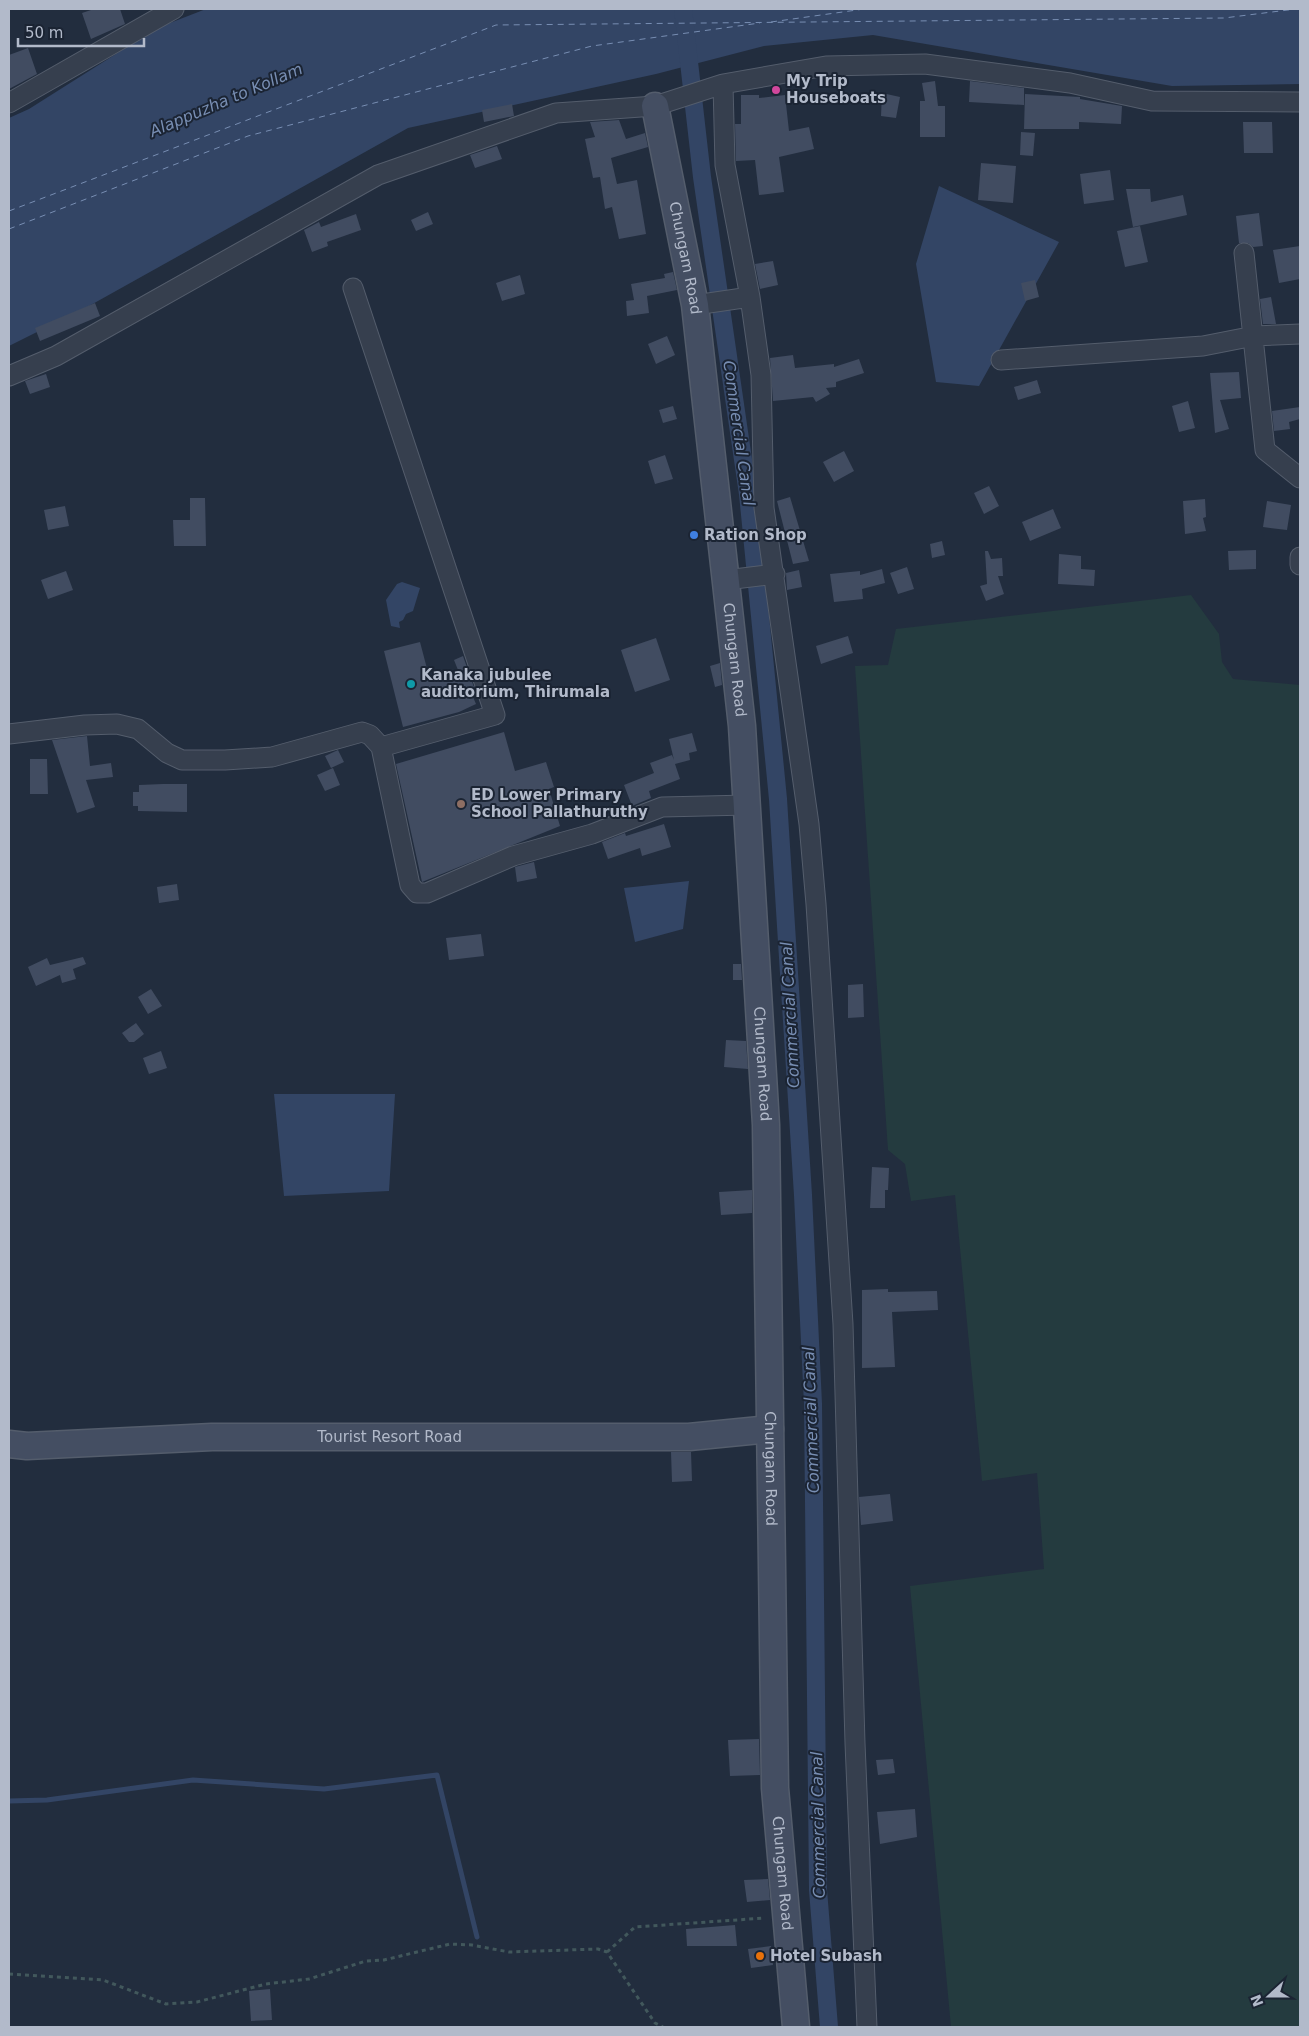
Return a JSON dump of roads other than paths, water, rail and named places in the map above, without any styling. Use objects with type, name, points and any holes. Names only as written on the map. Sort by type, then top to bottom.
[{"type":"main road","name":"Chungam Road","points":[[662,104],[695,305],[742,726],[748,805],[766,1125],[775,1788],[796,2027]]},
{"type":"main road","name":"Tourist Resort Road","points":[[9,1444],[27,1446],[212,1437],[689,1437],[770,1429]]},
{"type":"street","points":[[9,103],[174,9]]},
{"type":"street","points":[[9,376],[56,356],[378,175],[556,112],[662,104],[720,85],[826,66],[925,64],[1070,83],[1152,101],[1300,102]]},
{"type":"street","points":[[720,85],[725,166],[750,296],[761,375],[764,508],[775,574],[810,833],[843,1314],[855,1734],[867,2027]]},
{"type":"street","points":[[1244,253],[1254,336],[1264,450],[1300,478]]},
{"type":"street","points":[[354,288],[495,715],[381,748]]},
{"type":"street","points":[[695,305],[750,296]]},
{"type":"street","points":[[1001,360],[1203,346],[1254,336],[1300,334]]},
{"type":"street","points":[[1300,557],[1300,564]]},
{"type":"street","points":[[726,580],[775,574]]},
{"type":"street","points":[[9,734],[85,725],[117,724],[138,730],[168,753],[182,760],[272,757],[362,732],[370,735],[381,748],[410,885],[418,892],[427,893],[513,856],[592,834],[662,807],[748,805]]},
{"type":"water","name":"Alappuzha to Kollam","points":[[206,9],[1300,9],[1300,84],[1172,86],[873,35],[764,46],[656,74],[408,128],[89,306],[9,346],[9,118],[29,109],[157,28]]},
{"type":"water","points":[[939,186],[1059,242],[979,386],[936,382],[916,264]]},
{"type":"water","points":[[402,582],[420,588],[413,611],[406,614],[403,620],[399,622],[400,628],[391,626],[386,600],[397,584]]},
{"type":"water","points":[[689,881],[683,929],[635,942],[624,888]]},
{"type":"water","points":[[274,1094],[395,1094],[389,1191],[284,1196]]},
{"type":"waterway","name":"Commercial Canal","points":[[683,9],[702,177],[748,494],[778,799],[803,1195],[813,1404],[818,1890],[829,2027]]},
{"type":"waterway","points":[[9,1801],[47,1800],[193,1780],[324,1789],[437,1775],[477,1937]]},
{"type":"place","name":"My Trip Houseboats","points":[[776,90]]},
{"type":"place","name":"Ration Shop","points":[[694,535]]},
{"type":"place","name":"Kanaka jubulee auditorium, Thirumala","points":[[411,684]]},
{"type":"place","name":"ED Lower Primary School Pallathuruthy","points":[[461,804]]},
{"type":"place","name":"Hotel Subash","points":[[760,1956]]}]
